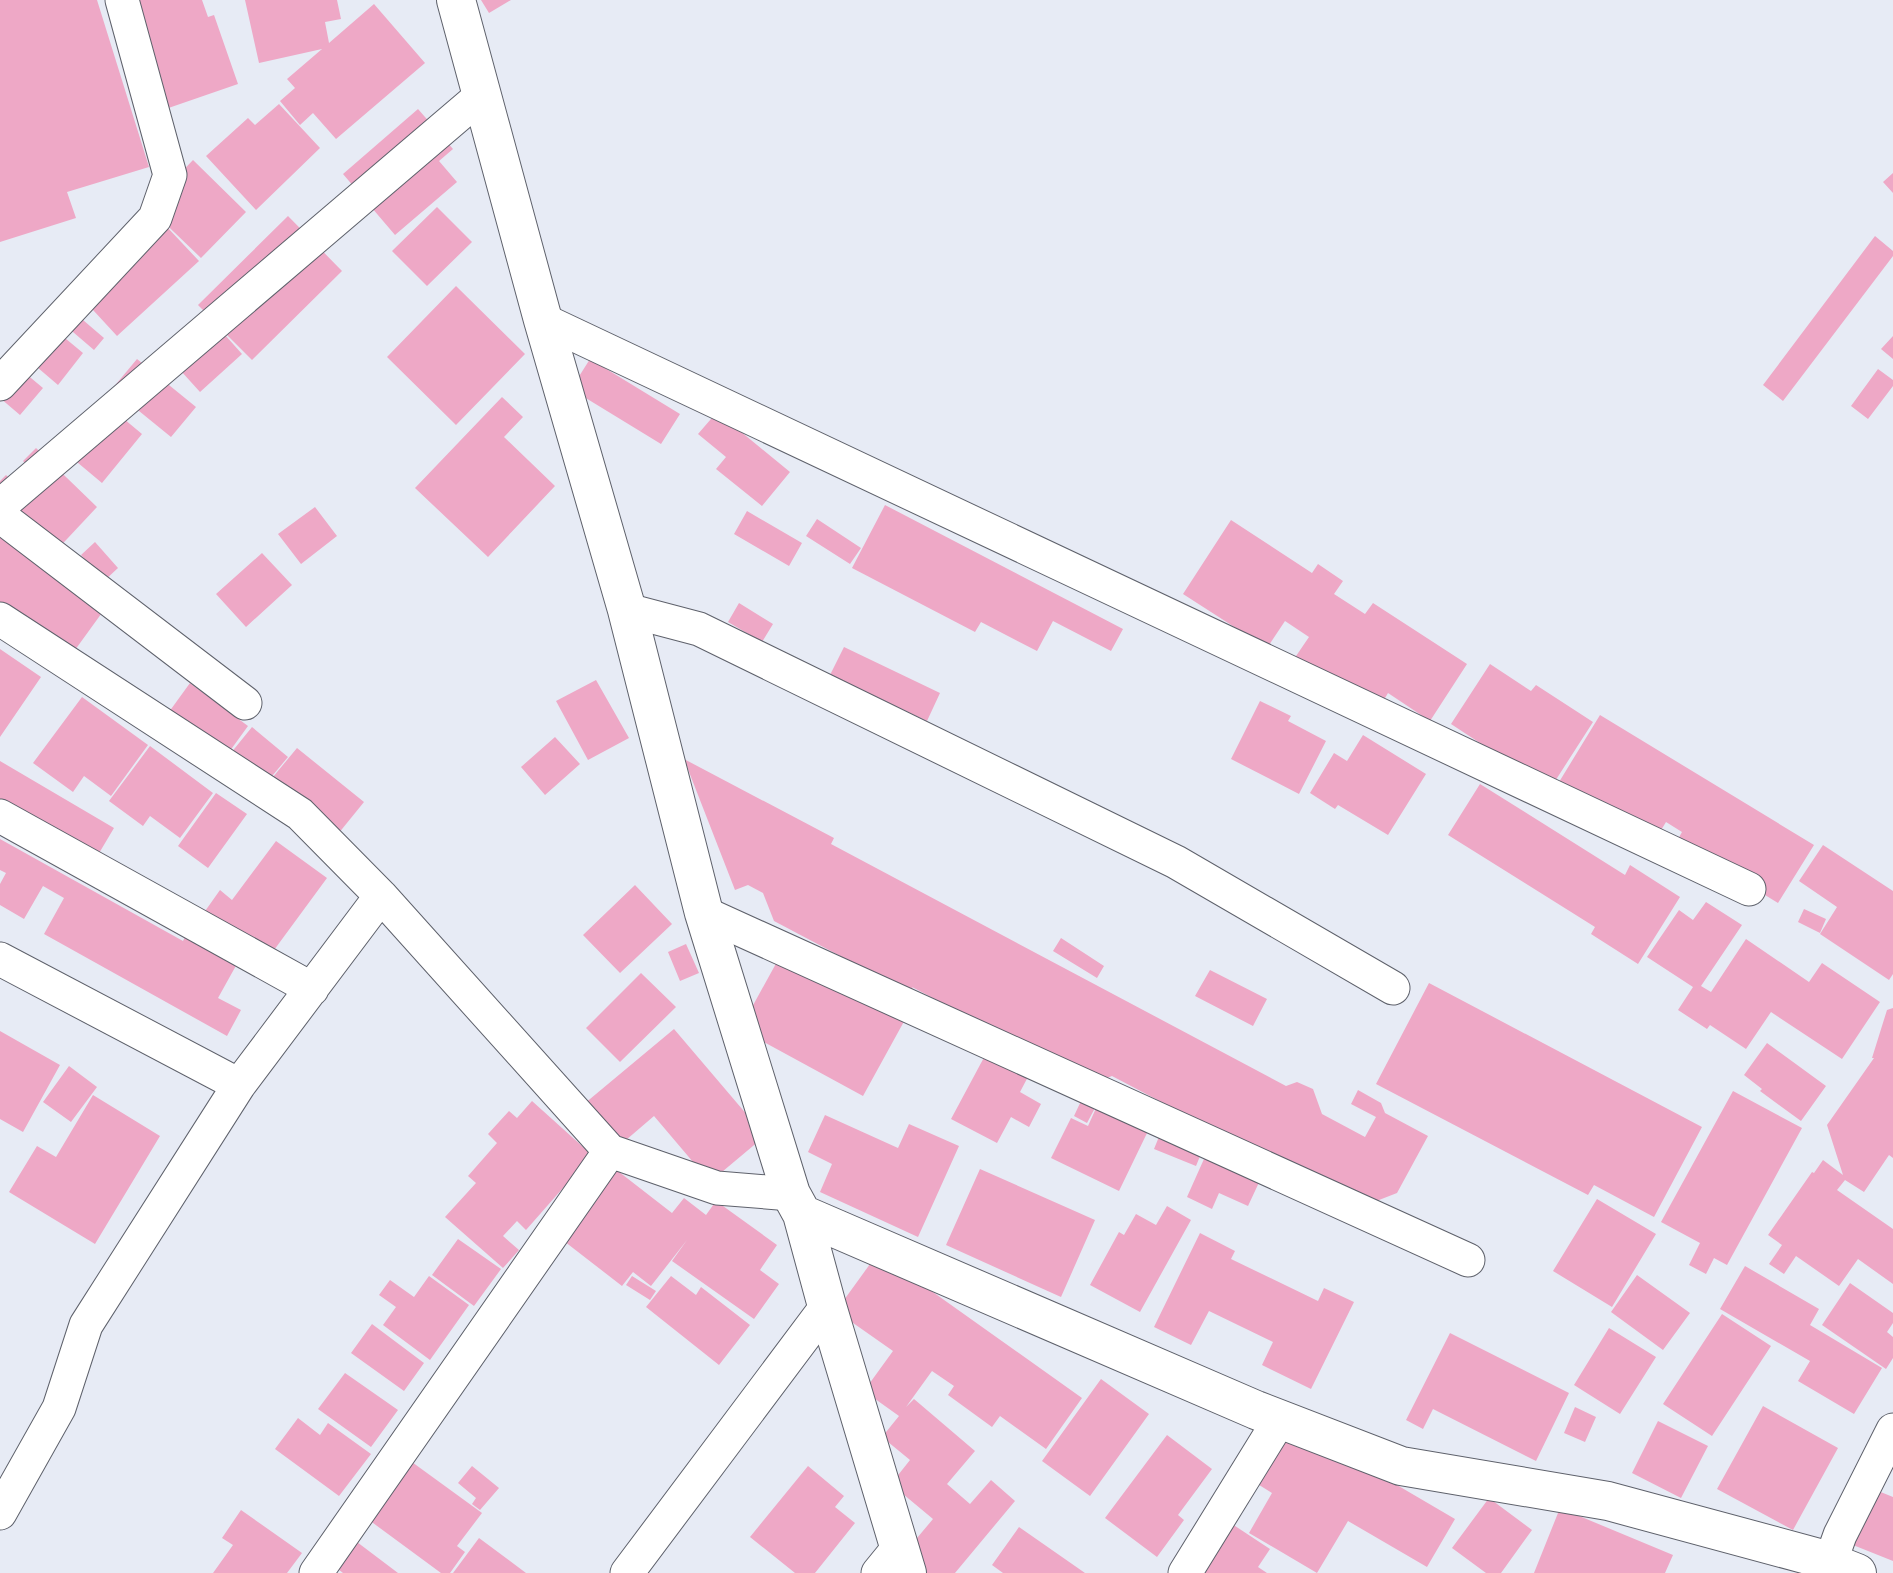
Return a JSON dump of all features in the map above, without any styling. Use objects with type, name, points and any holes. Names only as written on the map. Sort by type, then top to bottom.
[{"type":"street","points":[[0,384],[155,218],[170,175],[122,0]]},
{"type":"street","points":[[456,0],[543,320],[627,610],[704,913],[827,1306],[895,1564]]},
{"type":"street","points":[[0,506],[482,95]]},
{"type":"street","points":[[543,320],[1749,890]]},
{"type":"street","points":[[0,516],[245,703]]},
{"type":"street","points":[[627,610],[699,629],[1176,862],[1393,988]]},
{"type":"street","points":[[0,618],[300,814],[381,896],[610,1151],[717,1188],[796,1204],[1194,1384],[1401,1466],[1608,1501],[1819,1558],[1843,1568],[1840,1535],[1893,1430]]},
{"type":"street","points":[[0,816],[312,989]]},
{"type":"street","points":[[0,1513],[60,1408],[86,1325],[239,1085],[381,896]]},
{"type":"street","points":[[704,913],[1468,1260]]},
{"type":"street","points":[[0,958],[239,1085]]},
{"type":"street","points":[[316,1573],[610,1151]]},
{"type":"street","points":[[627,1573],[827,1306]]},
{"type":"street","points":[[1185,1573],[1280,1419]]},
{"type":"building","points":[[0,0],[97,0],[149,167],[67,192],[76,218],[0,242]]},
{"type":"building","points":[[116,0],[202,0],[208,17],[214,15],[238,84],[154,113]]},
{"type":"building","points":[[245,0],[337,0],[341,19],[325,22],[329,43],[374,4],[425,63],[336,139],[313,113],[300,125],[280,101],[295,88],[287,79],[322,49],[259,63]]},
{"type":"building","points":[[481,0],[511,0],[489,13]]},
{"type":"building","points":[[279,104],[320,148],[256,210],[206,156],[248,118],[255,125]]},
{"type":"building","points":[[418,109],[453,149],[439,161],[457,182],[395,235],[343,174]]},
{"type":"building","points":[[193,160],[246,212],[201,258],[148,207]]},
{"type":"building","points":[[1893,173],[1893,193],[1883,182]]},
{"type":"building","points":[[437,207],[472,242],[427,286],[392,251]]},
{"type":"building","points":[[151,210],[199,261],[117,336],[70,285]]},
{"type":"building","points":[[288,216],[342,271],[252,360],[209,317],[242,354],[200,392],[162,350],[204,311],[198,305]]},
{"type":"building","points":[[1875,236],[1893,251],[1893,256],[1783,401],[1763,385]]},
{"type":"building","points":[[456,286],[525,354],[456,425],[387,357]]},
{"type":"building","points":[[62,302],[104,338],[94,350],[52,314]]},
{"type":"building","points":[[42,319],[83,353],[58,385],[17,350]]},
{"type":"building","points":[[1893,336],[1893,359],[1881,349]]},
{"type":"building","points":[[7,358],[43,388],[20,415],[0,398]]},
{"type":"building","points":[[137,359],[196,407],[171,437],[112,389]]},
{"type":"building","points":[[590,359],[680,414],[661,444],[571,389]]},
{"type":"building","points":[[1878,369],[1893,380],[1893,386],[1868,419],[1851,406]]},
{"type":"building","points":[[502,397],[523,417],[504,437],[555,486],[488,557],[415,488]]},
{"type":"building","points":[[100,399],[142,434],[102,483],[59,447]]},
{"type":"building","points":[[717,412],[790,472],[762,506],[716,469],[726,457],[698,434]]},
{"type":"building","points":[[36,448],[97,507],[52,555],[0,506],[0,481],[6,475],[21,489],[35,473],[23,461]]},
{"type":"building","points":[[885,505],[1123,629],[1111,651],[1053,621],[1037,651],[981,622],[975,632],[852,568]]},
{"type":"building","points":[[315,507],[337,536],[301,564],[278,534]]},
{"type":"building","points":[[747,511],[802,543],[789,566],[734,534]]},
{"type":"building","points":[[817,519],[861,548],[850,564],[806,536]]},
{"type":"building","points":[[1231,520],[1312,573],[1318,564],[1343,581],[1334,594],[1365,614],[1373,603],[1467,664],[1430,721],[1388,693],[1376,713],[1294,659],[1309,637],[1285,621],[1267,648],[1183,594]]},
{"type":"building","points":[[0,534],[104,610],[75,650],[0,613]]},
{"type":"building","points":[[95,542],[118,568],[104,581],[81,555]]},
{"type":"building","points":[[262,553],[292,585],[246,627],[216,594]]},
{"type":"building","points":[[739,603],[773,624],[762,642],[728,622]]},
{"type":"building","points":[[844,647],[940,693],[927,721],[830,675]]},
{"type":"building","points":[[0,649],[41,677],[0,737]]},
{"type":"building","points":[[1490,664],[1531,691],[1536,685],[1593,722],[1550,789],[1451,724]]},
{"type":"building","points":[[596,680],[629,738],[588,760],[556,701]]},
{"type":"building","points":[[190,683],[248,726],[219,766],[161,723]]},
{"type":"building","points":[[82,697],[148,745],[111,796],[84,776],[73,792],[33,763]]},
{"type":"building","points":[[1260,701],[1291,716],[1288,721],[1326,741],[1299,794],[1231,759]]},
{"type":"building","points":[[1600,715],[1814,845],[1778,903],[1677,841],[1682,832],[1666,822],[1652,845],[1556,787]]},
{"type":"building","points":[[252,727],[288,757],[258,793],[222,764]]},
{"type":"building","points":[[1363,735],[1426,774],[1388,835],[1338,805],[1335,809],[1310,793],[1334,753],[1347,761]]},
{"type":"building","points":[[555,737],[580,764],[545,795],[521,767]]},
{"type":"building","points":[[150,746],[213,793],[180,838],[150,816],[143,826],[109,801]]},
{"type":"building","points":[[297,748],[364,802],[325,850],[258,795]]},
{"type":"building","points":[[684,759],[834,838],[831,844],[1286,1086],[1297,1082],[1313,1089],[1322,1114],[1365,1137],[1376,1117],[1351,1104],[1358,1090],[1381,1103],[1385,1113],[1428,1136],[1397,1193],[1361,1207],[1112,1076],[1102,1080],[1060,1065],[912,987],[916,996],[774,921],[763,893],[748,885],[735,890]]},
{"type":"building","points":[[0,761],[114,828],[92,865],[0,810]]},
{"type":"building","points":[[1480,784],[1625,875],[1630,865],[1680,897],[1638,964],[1591,934],[1595,927],[1448,835]]},
{"type":"building","points":[[216,793],[247,814],[208,868],[178,846]]},
{"type":"building","points":[[0,839],[183,941],[187,933],[238,962],[218,998],[241,1010],[227,1036],[44,934],[64,898],[43,886],[24,919],[0,905],[0,884],[6,873],[0,870]]},
{"type":"building","points":[[276,841],[327,878],[266,961],[203,914],[220,890],[232,900]]},
{"type":"building","points":[[1823,845],[1893,891],[1893,974],[1889,980],[1820,934],[1837,907],[1799,881]]},
{"type":"building","points":[[635,885],[672,924],[620,973],[583,935]]},
{"type":"building","points":[[1706,902],[1742,925],[1701,986],[1711,992],[1746,939],[1809,982],[1822,963],[1880,1002],[1842,1059],[1771,1012],[1746,1049],[1710,1025],[1707,1029],[1678,1010],[1693,987],[1647,957],[1679,910],[1693,920]]},
{"type":"building","points":[[1804,909],[1826,919],[1820,933],[1798,922]]},
{"type":"building","points":[[1061,938],[1104,966],[1097,978],[1053,951]]},
{"type":"building","points":[[686,944],[699,973],[680,981],[668,952]]},
{"type":"building","points":[[784,949],[907,1016],[863,1096],[740,1029]]},
{"type":"building","points":[[1210,970],[1267,999],[1253,1026],[1195,996]]},
{"type":"building","points":[[641,973],[676,1007],[620,1062],[586,1028]]},
{"type":"building","points":[[1429,983],[1702,1127],[1654,1217],[1594,1185],[1588,1195],[1376,1084]]},
{"type":"building","points":[[1893,1008],[1893,1158],[1889,1155],[1864,1192],[1845,1180],[1837,1190],[1893,1229],[1893,1284],[1858,1259],[1839,1286],[1796,1256],[1784,1274],[1769,1264],[1782,1245],[1768,1235],[1823,1160],[1843,1175],[1827,1125],[1874,1058],[1887,1010]]},
{"type":"building","points":[[674,1029],[765,1136],[710,1182],[654,1116],[619,1146],[584,1104]]},
{"type":"building","points":[[0,1031],[60,1065],[23,1132],[0,1119]]},
{"type":"building","points":[[1767,1043],[1826,1086],[1801,1121],[1760,1091],[1762,1089],[1744,1075]]},
{"type":"building","points":[[988,1050],[1030,1073],[1020,1092],[1041,1104],[1029,1127],[1011,1117],[997,1143],[951,1119]]},
{"type":"building","points":[[69,1066],[97,1087],[71,1122],[43,1102]]},
{"type":"building","points":[[1733,1091],[1802,1128],[1727,1265],[1714,1258],[1706,1274],[1689,1265],[1700,1243],[1661,1222]]},
{"type":"building","points":[[93,1095],[160,1136],[95,1244],[9,1192],[37,1146],[56,1157]]},
{"type":"building","points":[[532,1101],[592,1155],[526,1230],[517,1221],[503,1236],[519,1250],[503,1268],[445,1217],[476,1183],[468,1176],[497,1143],[488,1134],[509,1111],[517,1118]]},
{"type":"building","points":[[1081,1101],[1095,1108],[1087,1123],[1074,1116]]},
{"type":"building","points":[[1097,1106],[1148,1131],[1119,1191],[1051,1158],[1071,1118],[1088,1126]]},
{"type":"building","points":[[825,1115],[898,1148],[909,1124],[959,1146],[918,1237],[820,1192],[832,1164],[808,1152]]},
{"type":"building","points":[[1163,1127],[1205,1144],[1196,1166],[1154,1149]]},
{"type":"building","points":[[1208,1150],[1262,1176],[1248,1206],[1219,1193],[1212,1209],[1187,1197]]},
{"type":"building","points":[[614,1168],[672,1213],[684,1198],[706,1215],[716,1201],[777,1245],[760,1270],[779,1284],[754,1319],[672,1261],[687,1240],[651,1286],[633,1272],[622,1286],[560,1238]]},
{"type":"building","points":[[980,1169],[1095,1220],[1061,1297],[946,1245]]},
{"type":"building","points":[[1597,1199],[1656,1234],[1612,1307],[1553,1271]]},
{"type":"building","points":[[1167,1206],[1191,1220],[1140,1312],[1090,1285],[1119,1232],[1124,1235],[1136,1214],[1156,1225]]},
{"type":"building","points":[[1200,1233],[1235,1251],[1231,1259],[1318,1301],[1324,1288],[1354,1302],[1311,1389],[1262,1365],[1273,1342],[1209,1311],[1191,1345],[1154,1327]]},
{"type":"building","points":[[458,1239],[501,1269],[474,1306],[432,1275]]},
{"type":"building","points":[[878,1253],[1082,1398],[1046,1449],[1000,1416],[992,1427],[948,1395],[954,1386],[932,1371],[906,1407],[914,1399],[975,1451],[947,1484],[970,1504],[991,1480],[1015,1501],[955,1573],[908,1573],[896,1563],[933,1519],[891,1484],[910,1460],[882,1437],[899,1416],[864,1391],[893,1351],[836,1311]]},
{"type":"building","points":[[1745,1266],[1819,1309],[1810,1325],[1882,1368],[1854,1414],[1798,1381],[1810,1361],[1720,1309]]},
{"type":"building","points":[[1637,1275],[1690,1313],[1663,1350],[1611,1312]]},
{"type":"building","points":[[429,1276],[469,1305],[430,1360],[383,1325],[396,1307],[379,1295],[390,1280],[414,1297]]},
{"type":"building","points":[[632,1276],[656,1291],[650,1300],[626,1285]]},
{"type":"building","points":[[671,1276],[696,1295],[701,1287],[750,1325],[719,1365],[646,1307]]},
{"type":"building","points":[[1850,1283],[1893,1313],[1893,1323],[1887,1332],[1893,1337],[1893,1358],[1886,1369],[1822,1325]]},
{"type":"building","points":[[1722,1314],[1771,1346],[1712,1436],[1663,1404]]},
{"type":"building","points":[[372,1324],[424,1363],[404,1391],[351,1353]]},
{"type":"building","points":[[1609,1328],[1656,1357],[1620,1414],[1574,1385]]},
{"type":"building","points":[[1450,1333],[1569,1393],[1536,1461],[1433,1409],[1423,1429],[1406,1420]]},
{"type":"building","points":[[345,1373],[398,1410],[371,1447],[318,1409]]},
{"type":"building","points":[[1101,1379],[1149,1414],[1090,1496],[1042,1461]]},
{"type":"building","points":[[1763,1406],[1838,1448],[1793,1530],[1717,1489]]},
{"type":"building","points":[[1575,1407],[1596,1417],[1585,1442],[1564,1433]]},
{"type":"building","points":[[298,1418],[320,1435],[328,1423],[371,1454],[339,1496],[275,1449]]},
{"type":"building","points":[[1658,1421],[1708,1446],[1681,1498],[1632,1473]]},
{"type":"building","points":[[1291,1423],[1455,1519],[1427,1567],[1348,1521],[1317,1573],[1249,1533],[1272,1493],[1256,1483]]},
{"type":"building","points":[[1167,1435],[1212,1469],[1178,1515],[1184,1520],[1157,1557],[1105,1518]]},
{"type":"building","points":[[405,1457],[482,1513],[457,1546],[465,1552],[450,1573],[441,1573],[369,1520]]},
{"type":"building","points":[[472,1466],[499,1488],[480,1510],[472,1504],[476,1498],[458,1483]]},
{"type":"building","points":[[808,1466],[844,1496],[835,1507],[855,1523],[815,1573],[795,1573],[750,1537]]},
{"type":"building","points":[[1851,1480],[1893,1497],[1893,1561],[1828,1535]]},
{"type":"building","points":[[1489,1498],[1532,1530],[1501,1573],[1486,1573],[1452,1548]]},
{"type":"building","points":[[1560,1508],[1673,1555],[1665,1573],[1534,1573]]},
{"type":"building","points":[[241,1510],[302,1553],[287,1573],[213,1573],[233,1545],[222,1538]]},
{"type":"building","points":[[1229,1522],[1270,1549],[1258,1567],[1267,1573],[1194,1573]]},
{"type":"building","points":[[1019,1527],[1085,1573],[1003,1573],[992,1565]]},
{"type":"building","points":[[479,1538],[526,1573],[453,1573]]},
{"type":"building","points":[[353,1539],[398,1573],[343,1573],[333,1565]]}]
